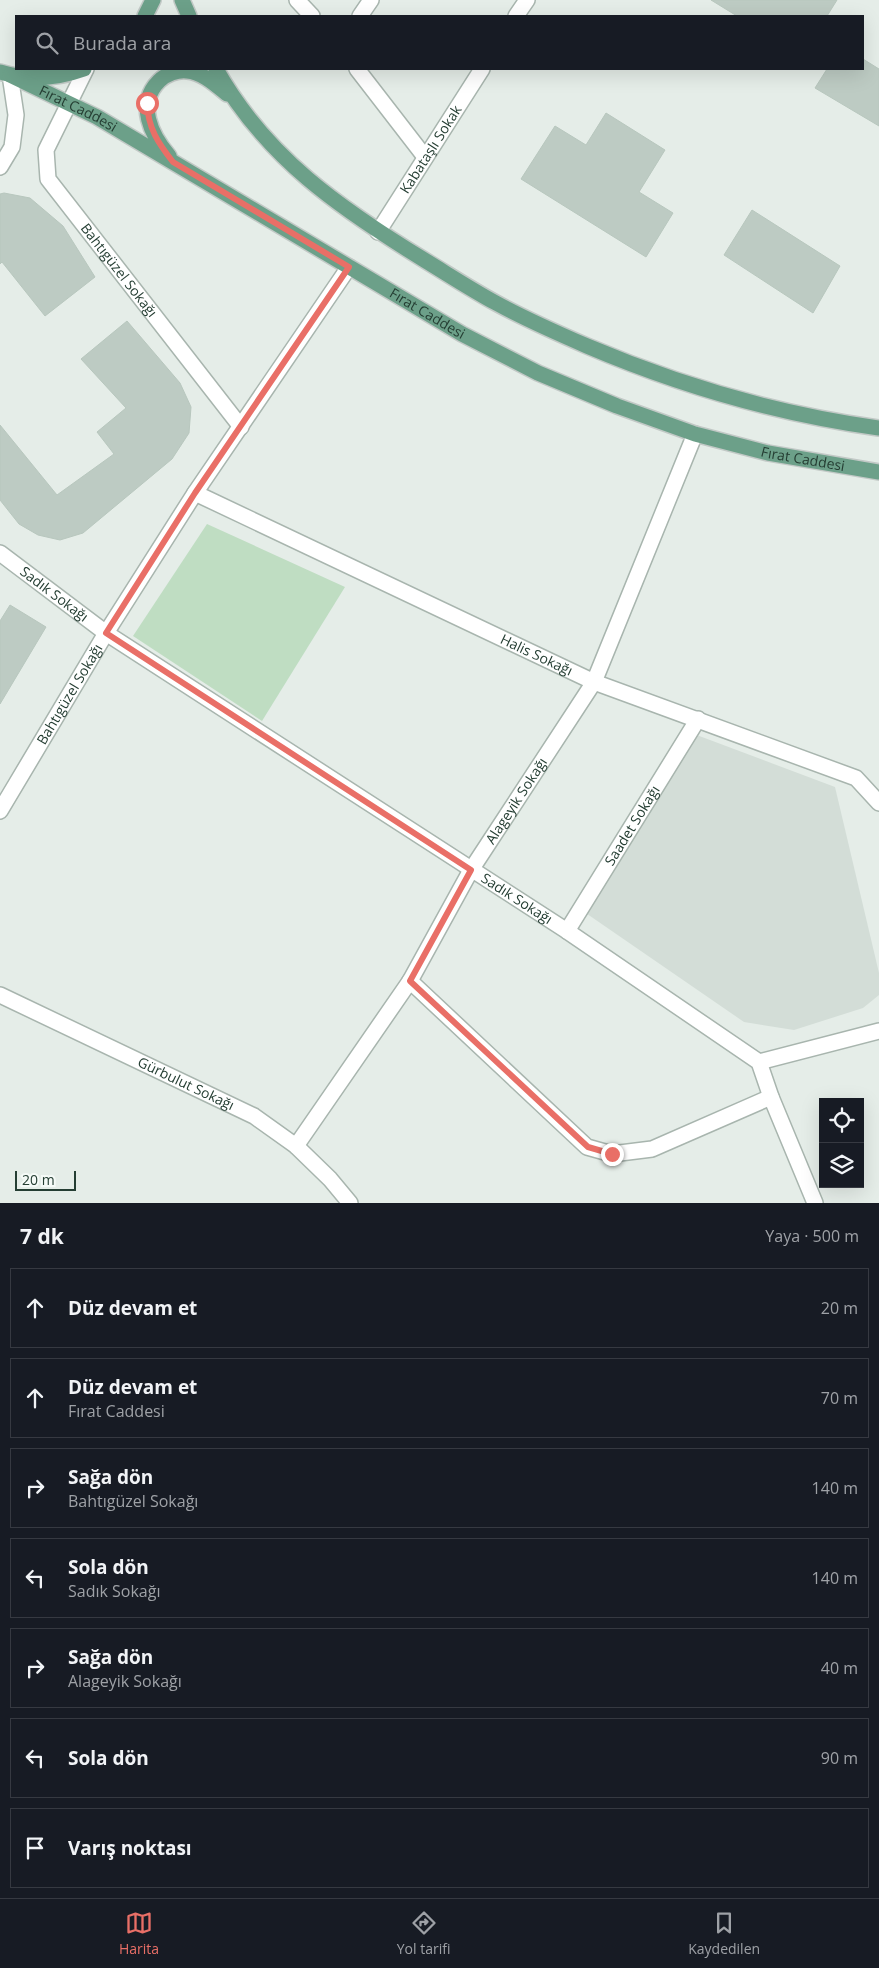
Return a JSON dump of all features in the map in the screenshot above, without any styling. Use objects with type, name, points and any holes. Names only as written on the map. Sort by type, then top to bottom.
[{"type":"main road","points":[[146,15],[153,0]]},
{"type":"main road","points":[[182,0],[189,15]]},
{"type":"main road","points":[[5,74],[29,78],[49,78],[82,70]]},
{"type":"main road","points":[[217,70],[237,103],[280,155],[338,205],[378,232],[496,303],[556,333],[611,356],[680,381],[749,402],[838,422],[879,428]]},
{"type":"main road","points":[[173,162],[159,145],[152,131],[148,116],[147,103],[152,90],[161,79],[174,72],[188,71],[204,77],[237,103]]},
{"type":"main road","name":"Fırat Caddesi","points":[[5,74],[70,103],[501,355],[578,391],[695,434],[768,454],[879,472]]},
{"type":"street","points":[[297,0],[311,15]]},
{"type":"street","points":[[361,15],[371,0]]},
{"type":"street","points":[[517,15],[527,0]]},
{"type":"street","name":"Bahtıgüzel Sokağı","points":[[85,70],[46,150],[48,180],[241,427]]},
{"type":"street","points":[[357,70],[425,157]]},
{"type":"street","name":"Kabataşlı Sokak","points":[[378,232],[481,70]]},
{"type":"street","points":[[0,167],[12,147],[16,115],[5,74]]},
{"type":"street","name":"Bahtıgüzel Sokağı","points":[[0,812],[106,633],[195,493],[349,267]]},
{"type":"street","name":"Alageyik Sokağı","points":[[296,1146],[410,981],[471,870],[594,682],[695,434]]},
{"type":"street","name":"Halis Sokağı","points":[[195,493],[594,682],[856,778],[879,803]]},
{"type":"street","name":"Sadık Sokağı","points":[[0,552],[106,633],[567,931],[760,1062]]},
{"type":"street","name":"Saadet Sokağı","points":[[567,931],[698,719]]},
{"type":"street","points":[[410,981],[588,1147],[612,1154],[652,1149],[771,1096]]},
{"type":"street","name":"Gürbulut Sokağı","points":[[0,995],[254,1116],[296,1146],[330,1179],[350,1203]]},
{"type":"street","points":[[815,1203],[771,1096],[760,1062],[879,1032]]},
{"type":"shaded area","points":[[694,734],[835,787],[879,973],[879,995],[863,1008],[794,1030],[744,1022],[577,907]]},
{"type":"green space","points":[[207,524],[345,587],[262,721],[133,636]]},
{"type":"building","points":[[711,0],[837,0],[828,15],[735,15]]},
{"type":"building","points":[[864,60],[879,69],[879,126],[815,88],[826,70],[864,70]]},
{"type":"building","points":[[606,113],[665,150],[639,192],[673,213],[646,257],[521,179],[555,126],[586,145]]},
{"type":"building","points":[[4,193],[30,198],[63,226],[95,277],[45,316],[2,262],[0,264],[0,194]]},
{"type":"building","points":[[752,210],[840,266],[813,313],[724,255]]},
{"type":"building","points":[[127,321],[180,383],[191,407],[189,433],[172,459],[83,533],[60,540],[38,535],[19,524],[0,500],[0,425],[57,495],[114,454],[97,432],[126,408],[81,359]]},
{"type":"building","points":[[10,605],[46,627],[0,704],[0,621]]},
{"type":"route","points":[[147,103],[152,131],[159,145],[173,162],[349,267],[195,493],[106,633],[471,870],[410,981],[588,1147],[612,1154]]}]
